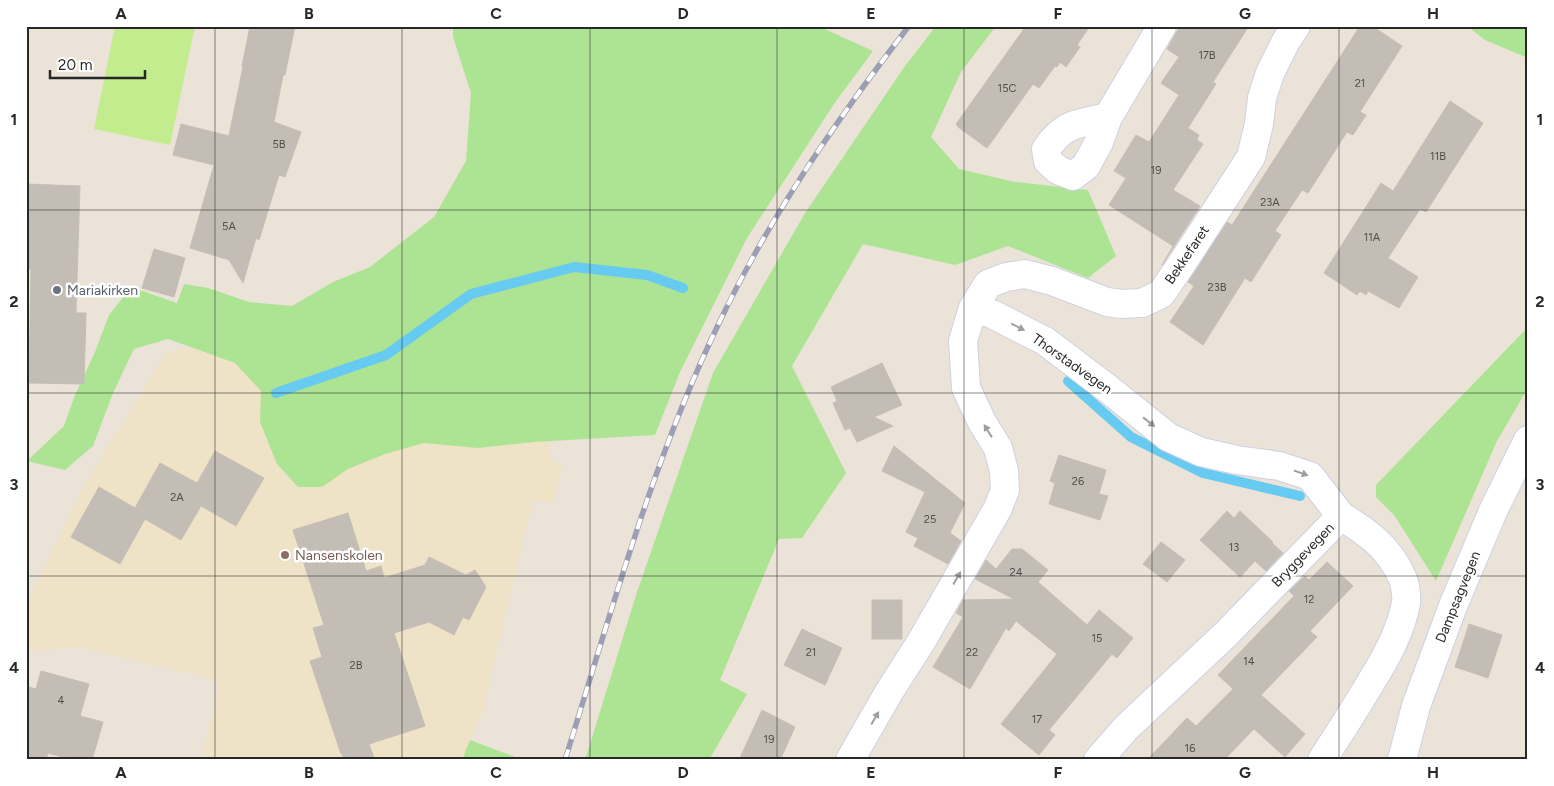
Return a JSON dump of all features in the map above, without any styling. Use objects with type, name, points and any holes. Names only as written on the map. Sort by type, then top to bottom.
[{"type":"street","points":[[1108,117],[1162,26]]},
{"type":"street","name":"Bekkefaret","points":[[973,308],[988,284],[1006,277],[1024,274],[1052,281],[1107,302],[1122,304],[1142,303],[1161,294],[1251,157],[1259,124],[1262,98],[1270,73],[1296,26]]},
{"type":"street","points":[[850,760],[889,692],[922,642],[998,508],[1005,490],[1004,471],[998,448],[982,422],[966,388],[963,341],[973,308]]},
{"type":"street","name":"Thorstadvegen","points":[[973,308],[992,314],[1045,342],[1168,437],[1201,452],[1237,460],[1279,466],[1310,476],[1341,516]]},
{"type":"street","name":"Dampsagvegen","points":[[1402,760],[1416,706],[1453,606],[1493,511],[1528,440]]},
{"type":"street","name":"Bryggevegen","points":[[1098,760],[1126,728],[1224,636],[1341,516],[1370,534],[1387,551],[1402,577],[1407,600],[1400,627],[1384,661],[1322,760]]},
{"type":"shaded area","name":"Nansenskolen","points":[[225,344],[506,400],[552,441],[548,457],[563,465],[553,503],[533,500],[483,711],[462,760],[201,760],[220,681],[80,647],[28,651],[26,642],[26,606],[80,492],[166,352]]},
{"type":"green space","points":[[115,26],[195,26],[170,145],[94,129]]},
{"type":"green space","points":[[453,26],[818,26],[873,51],[834,104],[747,238],[680,372],[655,435],[534,442],[478,448],[424,443],[385,454],[348,469],[322,487],[298,487],[277,464],[260,422],[261,391],[235,363],[168,339],[134,349],[113,393],[93,446],[65,470],[27,461],[64,426],[109,315],[131,287],[177,303],[184,284],[208,288],[249,302],[292,306],[333,282],[370,267],[434,217],[466,161],[471,93],[453,37]]},
{"type":"green space","points":[[936,26],[996,26],[961,72],[931,137],[959,169],[1015,182],[1088,190],[1116,256],[1088,278],[1008,246],[955,265],[863,244],[792,366],[846,473],[802,538],[779,539],[720,680],[747,694],[709,760],[585,760],[637,592],[713,373],[805,213],[905,66]]},
{"type":"green space","points":[[1467,26],[1528,26],[1528,58],[1485,40]]},
{"type":"green space","points":[[1528,327],[1528,388],[1497,441],[1436,581],[1394,515],[1376,497],[1376,485]]},
{"type":"green space","points":[[470,740],[523,760],[462,760]]},
{"type":"building","points":[[250,26],[295,26],[274,122],[301,132],[285,177],[279,175],[259,240],[256,238],[243,283],[229,260],[190,248],[214,165],[173,155],[181,124],[229,136]]},
{"type":"building","points":[[1026,26],[1090,26],[1077,45],[1080,47],[1066,67],[1060,62],[1039,88],[1033,84],[987,148],[956,124]]},
{"type":"building","points":[[1180,26],[1249,26],[1213,82],[1216,84],[1188,128],[1199,135],[1197,140],[1203,144],[1173,190],[1200,206],[1162,265],[1173,246],[1109,205],[1126,178],[1114,171],[1136,135],[1149,142],[1179,95],[1161,83],[1179,57],[1167,49]]},
{"type":"building","points":[[1360,26],[1372,26],[1402,46],[1360,112],[1366,115],[1353,135],[1347,132],[1308,193],[1302,190],[1275,231],[1281,235],[1251,282],[1245,278],[1203,345],[1170,322],[1194,286],[1188,282],[1227,222],[1232,225]]},
{"type":"building","points":[[1450,101],[1483,123],[1426,212],[1420,209],[1388,258],[1418,277],[1399,308],[1368,291],[1366,295],[1360,291],[1357,295],[1324,273],[1381,183],[1393,191]]},
{"type":"building","name":"Mariakirken","points":[[26,184],[80,186],[76,313],[86,313],[84,384],[29,383],[31,269],[26,269]]},
{"type":"building","points":[[154,249],[185,258],[174,297],[142,288]]},
{"type":"building","points":[[882,363],[902,405],[874,417],[893,426],[857,442],[850,428],[845,430],[833,403],[837,401],[831,387]]},
{"type":"building","points":[[894,446],[965,503],[950,533],[961,541],[948,564],[914,546],[918,538],[906,532],[925,492],[882,471]]},
{"type":"building","points":[[215,451],[264,478],[236,526],[201,506],[181,540],[145,519],[120,564],[71,537],[99,487],[135,508],[160,463],[197,483]]},
{"type":"building","points":[[1059,455],[1106,470],[1099,494],[1108,496],[1100,520],[1049,504],[1055,483],[1050,481]]},
{"type":"building","points":[[1227,511],[1234,518],[1240,511],[1283,553],[1266,571],[1255,561],[1240,577],[1200,540]]},
{"type":"building","points":[[348,513],[366,571],[381,566],[384,578],[425,565],[429,557],[466,575],[475,570],[486,587],[469,620],[463,617],[454,635],[429,622],[394,633],[425,726],[369,744],[375,760],[344,760],[341,754],[310,661],[322,657],[313,628],[324,625],[293,530]]},
{"type":"building","points":[[1161,542],[1185,560],[1167,582],[1143,564]]},
{"type":"building","points":[[1012,549],[1022,549],[1048,570],[1038,582],[1087,625],[1099,610],[1133,638],[1117,658],[1112,654],[1049,730],[1055,735],[1039,755],[1001,724],[1057,654],[1016,621],[1009,631],[1006,628],[970,689],[933,667],[963,617],[956,613],[963,600],[1014,599],[975,579],[986,560],[996,569]]},
{"type":"building","points":[[1327,562],[1353,586],[1310,631],[1317,637],[1261,695],[1305,734],[1285,757],[1254,729],[1224,760],[1147,760],[1187,718],[1196,726],[1233,689],[1218,675],[1294,596],[1289,591],[1305,576],[1309,580]]},
{"type":"building","points":[[872,600],[902,600],[902,639],[872,639]]},
{"type":"building","points":[[1469,624],[1502,635],[1488,678],[1455,667]]},
{"type":"building","points":[[802,629],[842,648],[825,685],[784,665]]},
{"type":"building","points":[[41,671],[89,684],[80,716],[103,722],[92,760],[73,760],[48,753],[46,760],[26,760],[26,686],[36,689]]},
{"type":"building","points":[[762,710],[795,727],[780,760],[739,760]]},
{"type":"waterway","points":[[276,393],[386,355],[471,294],[574,267],[647,275],[683,288]]},
{"type":"waterway","points":[[1068,381],[1131,437],[1203,473],[1300,496]]},
{"type":"railway","points":[[565,760],[616,594],[653,484],[673,429],[719,323],[760,245],[806,169],[856,97],[909,26]]},
{"type":"place","name":"Mariakirken","points":[[57,290]]},
{"type":"place","name":"Nansenskolen","points":[[285,555]]}]
